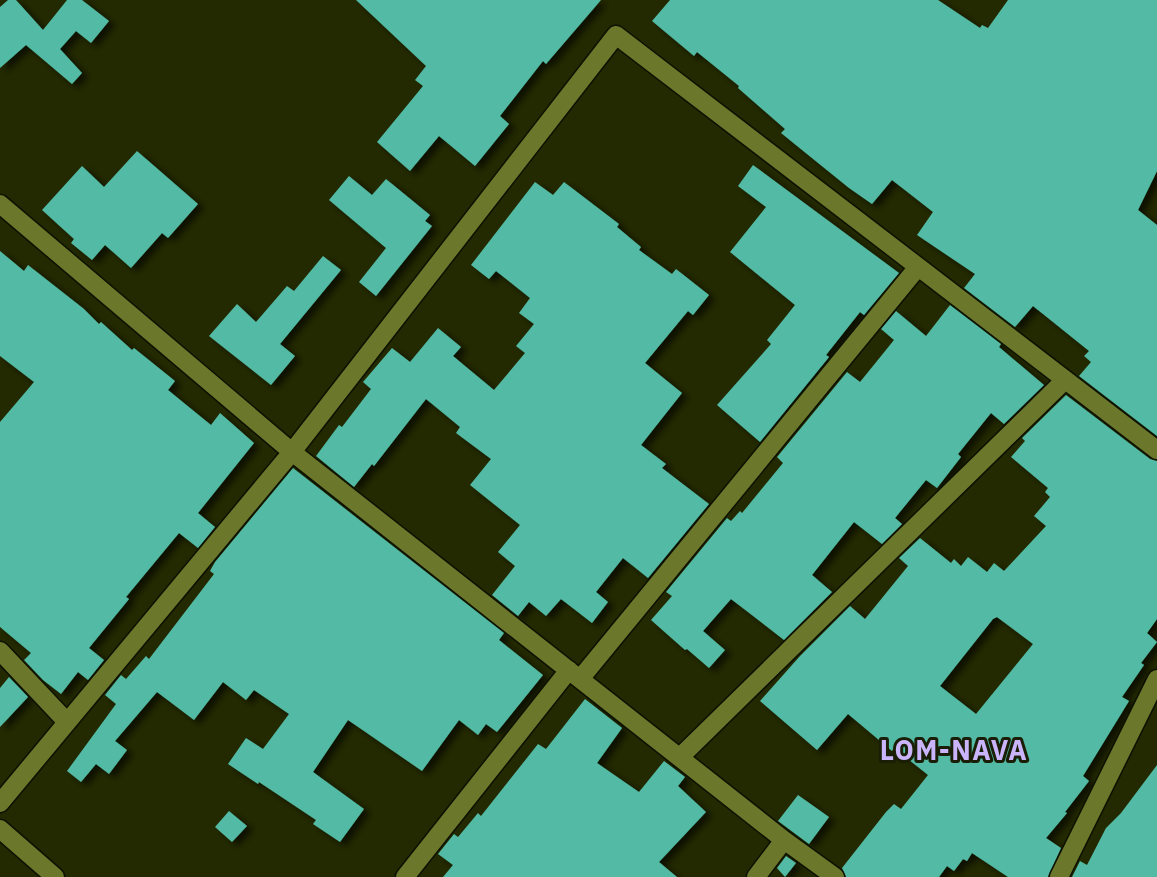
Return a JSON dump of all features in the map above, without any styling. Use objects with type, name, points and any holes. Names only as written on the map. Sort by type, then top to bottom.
[{"type":"street","points":[[0,803],[292,452],[616,35],[1157,450]]},
{"type":"street","points":[[0,204],[292,452],[784,840],[835,877]]},
{"type":"street","points":[[405,877],[918,267]]},
{"type":"street","points":[[680,757],[1065,380]]},
{"type":"street","points":[[0,651],[67,722]]},
{"type":"street","points":[[1059,877],[1157,679]]},
{"type":"street","points":[[0,829],[55,877]]},
{"type":"street","points":[[756,877],[784,840]]},
{"type":"building","points":[[8,0],[16,0],[43,30],[67,0],[82,0],[109,21],[91,43],[76,31],[60,49],[82,73],[72,84],[26,45],[0,68],[0,7]]},
{"type":"building","points":[[356,0],[601,0],[546,64],[543,61],[500,116],[509,124],[475,166],[439,136],[410,171],[377,142],[423,86],[415,80],[426,66]]},
{"type":"building","points":[[670,0],[938,0],[980,28],[982,25],[988,28],[1008,0],[1157,0],[1157,171],[1138,210],[1157,225],[1157,436],[1079,376],[1091,362],[1084,356],[1089,351],[1033,306],[1015,327],[964,288],[975,274],[917,235],[933,212],[892,180],[872,204],[781,133],[785,129],[738,88],[739,86],[697,52],[694,56],[652,21]]},
{"type":"building","points":[[137,151],[198,204],[168,238],[162,233],[131,268],[105,245],[92,260],[71,243],[74,239],[42,210],[82,166],[104,187]]},
{"type":"building","points":[[753,165],[899,273],[864,315],[860,312],[826,355],[829,357],[760,442],[717,405],[771,344],[767,340],[795,305],[730,252],[766,207],[738,186]]},
{"type":"building","points":[[349,176],[372,195],[386,179],[430,215],[425,221],[432,226],[376,296],[359,282],[386,248],[329,200]]},
{"type":"building","points":[[535,182],[553,195],[564,182],[619,224],[617,227],[641,247],[639,250],[672,274],[676,269],[709,295],[693,315],[688,311],[645,363],[682,393],[641,445],[666,464],[662,468],[709,504],[648,578],[623,558],[596,592],[608,602],[592,623],[561,599],[546,616],[529,602],[518,616],[492,595],[515,566],[498,552],[520,525],[470,485],[491,459],[456,433],[460,427],[426,399],[374,466],[372,464],[354,487],[316,456],[339,425],[342,427],[371,389],[363,382],[392,348],[410,362],[438,328],[461,347],[453,356],[494,390],[525,353],[516,346],[534,324],[519,313],[530,298],[496,271],[489,279],[471,265]]},
{"type":"building","points":[[0,251],[24,271],[28,265],[84,309],[99,324],[101,322],[132,350],[134,348],[175,381],[168,390],[211,425],[220,413],[254,443],[198,513],[215,527],[198,548],[179,533],[126,597],[129,599],[89,648],[104,660],[88,680],[78,672],[61,694],[43,680],[24,660],[31,653],[0,627],[0,422],[34,382],[0,356]]},
{"type":"building","points":[[323,256],[341,270],[280,344],[295,356],[271,385],[209,336],[237,304],[256,322],[287,286],[294,291]]},
{"type":"building","points":[[950,305],[1001,344],[999,347],[1044,385],[1004,424],[991,413],[958,454],[961,457],[937,488],[926,480],[895,518],[902,524],[882,544],[854,522],[812,575],[832,592],[784,640],[731,599],[703,631],[725,650],[709,668],[651,620],[672,596],[666,592],[727,518],[731,521],[740,511],[742,513],[783,463],[777,457],[847,372],[860,382],[894,340],[881,329],[896,311],[926,336]]},
{"type":"building","points":[[1066,395],[1150,459],[1157,461],[1157,619],[1147,633],[1157,642],[1141,663],[1144,665],[1122,697],[1129,701],[1083,776],[1089,781],[1046,838],[1061,848],[1048,877],[1008,877],[972,853],[967,861],[963,859],[954,871],[947,866],[939,877],[846,877],[842,868],[886,812],[894,804],[901,809],[928,775],[894,748],[892,751],[848,714],[817,750],[760,701],[800,656],[850,606],[865,619],[908,566],[899,558],[920,538],[951,563],[954,559],[961,566],[968,557],[987,572],[994,563],[1004,571],[1046,526],[1034,516],[1050,497],[1045,492],[1048,488],[1011,457],[1025,441],[1022,438]],"holes":[[[997,617],[1033,644],[976,714],[940,686],[993,619]]]},
{"type":"building","points":[[293,468],[504,633],[499,640],[543,675],[497,732],[486,724],[478,735],[459,720],[422,771],[348,720],[313,772],[364,809],[340,842],[313,824],[316,820],[228,764],[246,738],[263,749],[289,714],[254,690],[246,700],[223,682],[194,720],[157,692],[115,741],[127,750],[109,774],[96,764],[81,782],[67,771],[116,704],[105,695],[121,675],[126,679],[146,656],[149,659],[214,574],[210,571],[215,562]]},
{"type":"building","points":[[9,677],[28,697],[0,727],[0,688]]},
{"type":"building","points":[[585,699],[622,728],[597,763],[639,792],[664,761],[685,777],[678,786],[706,812],[659,862],[677,877],[443,877],[453,865],[438,854],[454,834],[458,837],[478,813],[481,816],[538,744],[546,749]]},
{"type":"building","points":[[1157,765],[1157,877],[1072,877],[1080,861],[1087,865],[1106,828],[1121,813]]},
{"type":"building","points":[[798,795],[829,817],[809,844],[778,821]]},
{"type":"building","points":[[229,811],[247,826],[232,842],[215,827]]},
{"type":"building","points":[[786,856],[796,863],[785,877],[777,868]]},
{"type":"district","name":"LOM-NAVA","points":[[954,751]]}]
